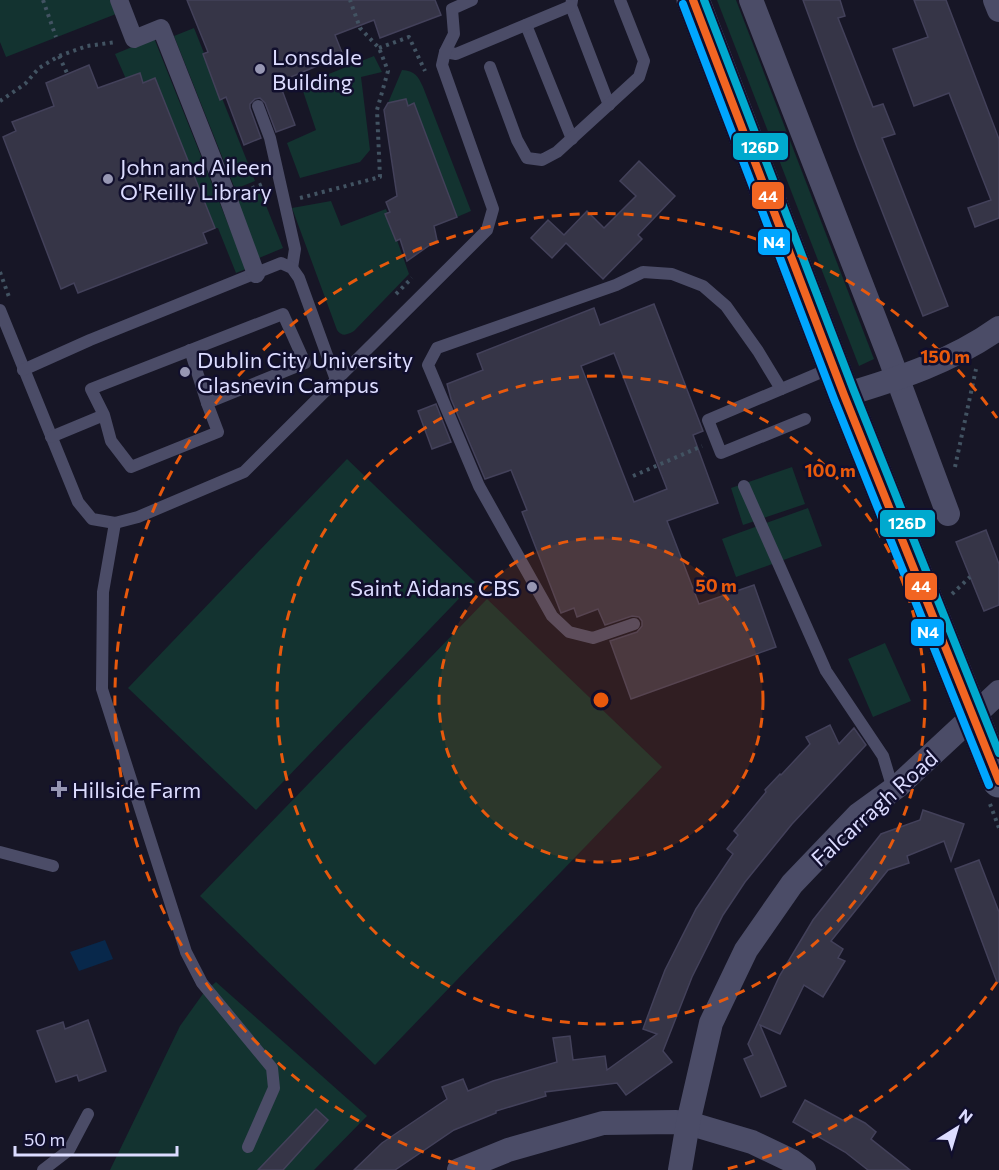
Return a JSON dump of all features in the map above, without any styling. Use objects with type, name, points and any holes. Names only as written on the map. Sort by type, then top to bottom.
[{"type":"main road","points":[[693,0],[839,381],[999,781]]},
{"type":"street","points":[[119,0],[134,39],[161,28],[256,274]]},
{"type":"street","points":[[751,0],[948,514]]},
{"type":"street","points":[[995,0],[999,10]]},
{"type":"street","points":[[839,381],[898,379],[978,343],[999,328]]},
{"type":"street","name":"Falcarragh Road","points":[[680,1170],[688,1123],[711,1023],[746,950],[792,884],[858,815],[893,789],[999,692]]},
{"type":"street","points":[[459,1170],[508,1150],[603,1123],[688,1123],[752,1142],[792,1161],[804,1170]]},
{"type":"lane","points":[[0,310],[78,502],[92,519],[115,523],[138,517],[244,472],[487,230],[493,209],[442,65],[445,52],[454,34],[450,4],[472,0]]},
{"type":"lane","points":[[490,67],[517,140],[527,158],[542,160],[557,152],[639,77],[644,60],[620,0]]},
{"type":"lane","points":[[445,52],[456,54],[526,25],[571,3],[609,105]]},
{"type":"lane","points":[[526,25],[572,139]]},
{"type":"lane","points":[[258,106],[270,138],[295,249],[292,268]]},
{"type":"lane","points":[[23,369],[281,263],[292,268],[299,278],[336,380]]},
{"type":"lane","points":[[634,624],[593,638],[569,632],[552,616],[479,486],[428,365],[438,348],[616,285],[643,272],[672,274],[703,285],[726,306],[758,351],[781,389]]},
{"type":"lane","points":[[190,351],[207,403],[218,432],[131,466],[111,441],[104,415],[91,389],[283,314],[305,363],[207,403]]},
{"type":"lane","points":[[805,419],[721,453],[708,420],[781,389],[839,381]]},
{"type":"lane","points":[[51,437],[104,415]]},
{"type":"lane","points":[[744,486],[826,671],[883,756],[893,789]]},
{"type":"lane","points":[[115,523],[103,592],[102,688],[186,952],[202,983],[272,1068],[274,1088],[248,1147]]},
{"type":"lane","points":[[0,852],[53,866]]},
{"type":"lane","points":[[43,1170],[69,1150],[88,1114]]},
{"type":"path","points":[[43,0],[56,37]]},
{"type":"path","points":[[298,198],[380,177],[377,110],[388,71],[379,48],[360,28],[350,0]]},
{"type":"path","points":[[0,101],[25,84],[39,68],[59,56],[87,46],[134,39]]},
{"type":"path","points":[[59,56],[68,73]]},
{"type":"path","points":[[953,477],[977,363],[978,343]]},
{"type":"path","points":[[633,476],[716,440]]},
{"type":"path","points":[[949,595],[970,577]]},
{"type":"green space","points":[[0,0],[110,0],[116,14],[6,57],[0,42]]},
{"type":"green space","points":[[717,0],[736,0],[874,359],[859,366]]},
{"type":"green space","points":[[194,28],[255,181],[235,189],[174,36]]},
{"type":"green space","points":[[154,38],[246,269],[236,273],[218,228],[215,228],[155,78],[143,83],[139,73],[126,79],[115,54]]},
{"type":"green space","points":[[374,56],[382,72],[361,77],[370,150],[360,162],[300,178],[287,143],[316,130],[301,85]]},
{"type":"green space","points":[[402,70],[413,73],[421,83],[471,211],[457,217],[414,103],[408,106],[405,99],[388,103]]},
{"type":"green space","points":[[261,193],[283,248],[259,258],[237,202]]},
{"type":"green space","points":[[331,201],[341,226],[386,209],[409,274],[354,331],[345,335],[337,330],[292,208]]},
{"type":"green space","points":[[347,459],[475,582],[256,810],[128,688]]},
{"type":"green space","points":[[792,467],[805,504],[743,525],[731,488]]},
{"type":"green space","points":[[808,508],[822,546],[736,577],[722,539]]},
{"type":"green space","points":[[487,599],[662,767],[375,1065],[200,896]]},
{"type":"green space","points":[[885,643],[911,701],[873,717],[848,659]]},
{"type":"green space","points":[[216,982],[367,1116],[314,1170],[110,1170],[180,1026],[205,991]]},
{"type":"water","points":[[105,940],[113,959],[79,971],[70,952]]},
{"type":"building","name":"Lonsdale Building","points":[[187,0],[435,0],[441,15],[380,38],[374,20],[335,35],[343,55],[279,82],[295,125],[276,132],[265,103],[260,98],[255,99],[250,104],[250,108],[261,138],[244,145],[226,97],[220,100],[203,54],[208,52]]},
{"type":"building","points":[[803,0],[840,0],[845,16],[838,18],[873,107],[883,104],[895,134],[882,138],[948,306],[923,316]]},
{"type":"building","points":[[914,0],[946,0],[999,139],[999,218],[975,227],[968,208],[991,200],[949,93],[914,106],[893,49],[928,37]]},
{"type":"building","name":"John and Aileen O'Reilly Library","points":[[89,65],[98,88],[140,73],[143,83],[155,78],[215,228],[203,233],[207,243],[78,293],[74,283],[61,289],[3,137],[16,131],[12,122],[54,106],[46,83]]},
{"type":"building","points":[[406,99],[408,106],[414,103],[457,217],[434,226],[437,240],[407,261],[400,239],[396,241],[385,214],[390,212],[386,202],[397,196],[384,110],[388,103]]},
{"type":"building","points":[[639,161],[675,196],[638,235],[642,239],[603,279],[566,243],[552,258],[531,238],[548,220],[564,235],[587,211],[604,228],[636,196],[620,181]]},
{"type":"building","points":[[654,304],[703,431],[693,435],[718,503],[667,521],[699,604],[754,585],[776,647],[631,699],[610,641],[637,632],[642,626],[642,621],[639,617],[632,616],[605,625],[598,609],[577,617],[574,608],[561,613],[522,512],[527,510],[511,470],[485,479],[451,399],[447,384],[483,370],[477,354],[594,308],[600,325]],"holes":[[[614,353],[667,489],[634,502],[581,366]]]},
{"type":"building","points":[[436,404],[451,442],[432,449],[418,411]]},
{"type":"building","points":[[986,530],[999,564],[999,605],[984,611],[956,542]]},
{"type":"building","points":[[830,725],[839,744],[854,728],[866,745],[792,824],[745,882],[723,915],[692,977],[663,1051],[672,1062],[626,1095],[617,1083],[545,1092],[546,1096],[496,1111],[496,1113],[454,1130],[395,1170],[354,1170],[382,1143],[447,1099],[442,1087],[463,1079],[468,1091],[557,1062],[553,1038],[570,1036],[573,1060],[605,1056],[607,1070],[657,1034],[643,1029],[665,970],[696,909],[733,854],[727,849],[738,835],[734,831],[766,792],[765,790],[810,744],[806,737]]},
{"type":"building","points":[[923,810],[964,824],[951,861],[944,841],[907,856],[909,863],[888,870],[831,941],[843,949],[838,958],[845,961],[823,997],[804,985],[780,1034],[760,1025],[786,1086],[761,1097],[744,1059],[753,1055],[748,1044],[780,975],[813,920],[881,834],[920,820]]},
{"type":"building","points":[[979,860],[999,912],[999,982],[997,982],[955,869]]},
{"type":"building","points":[[88,1020],[106,1071],[79,1081],[77,1075],[56,1082],[37,1031],[63,1022],[65,1029]]},
{"type":"building","points":[[805,1100],[846,1122],[850,1115],[865,1123],[876,1132],[871,1139],[910,1170],[868,1170],[845,1152],[793,1122]]},
{"type":"building","points":[[316,1109],[328,1120],[283,1170],[258,1170]]},
{"type":"transit line","name":"44","points":[[693,0],[844,395],[999,781]]},
{"type":"transit line","name":"126D","points":[[704,0],[854,391],[999,753]]},
{"type":"transit line","name":"N4","points":[[683,4],[834,399],[989,785]]},
{"type":"place","name":"Lonsdale Building","points":[[260,69]]},
{"type":"place","name":"John and Aileen O'Reilly Library","points":[[108,179]]},
{"type":"place","name":"Dublin City University Glasnevin Campus","points":[[185,372]]},
{"type":"place","name":"Saint Aidans CBS","points":[[532,587]]},
{"type":"place","name":"Hillside Farm","points":[[59,789]]}]
